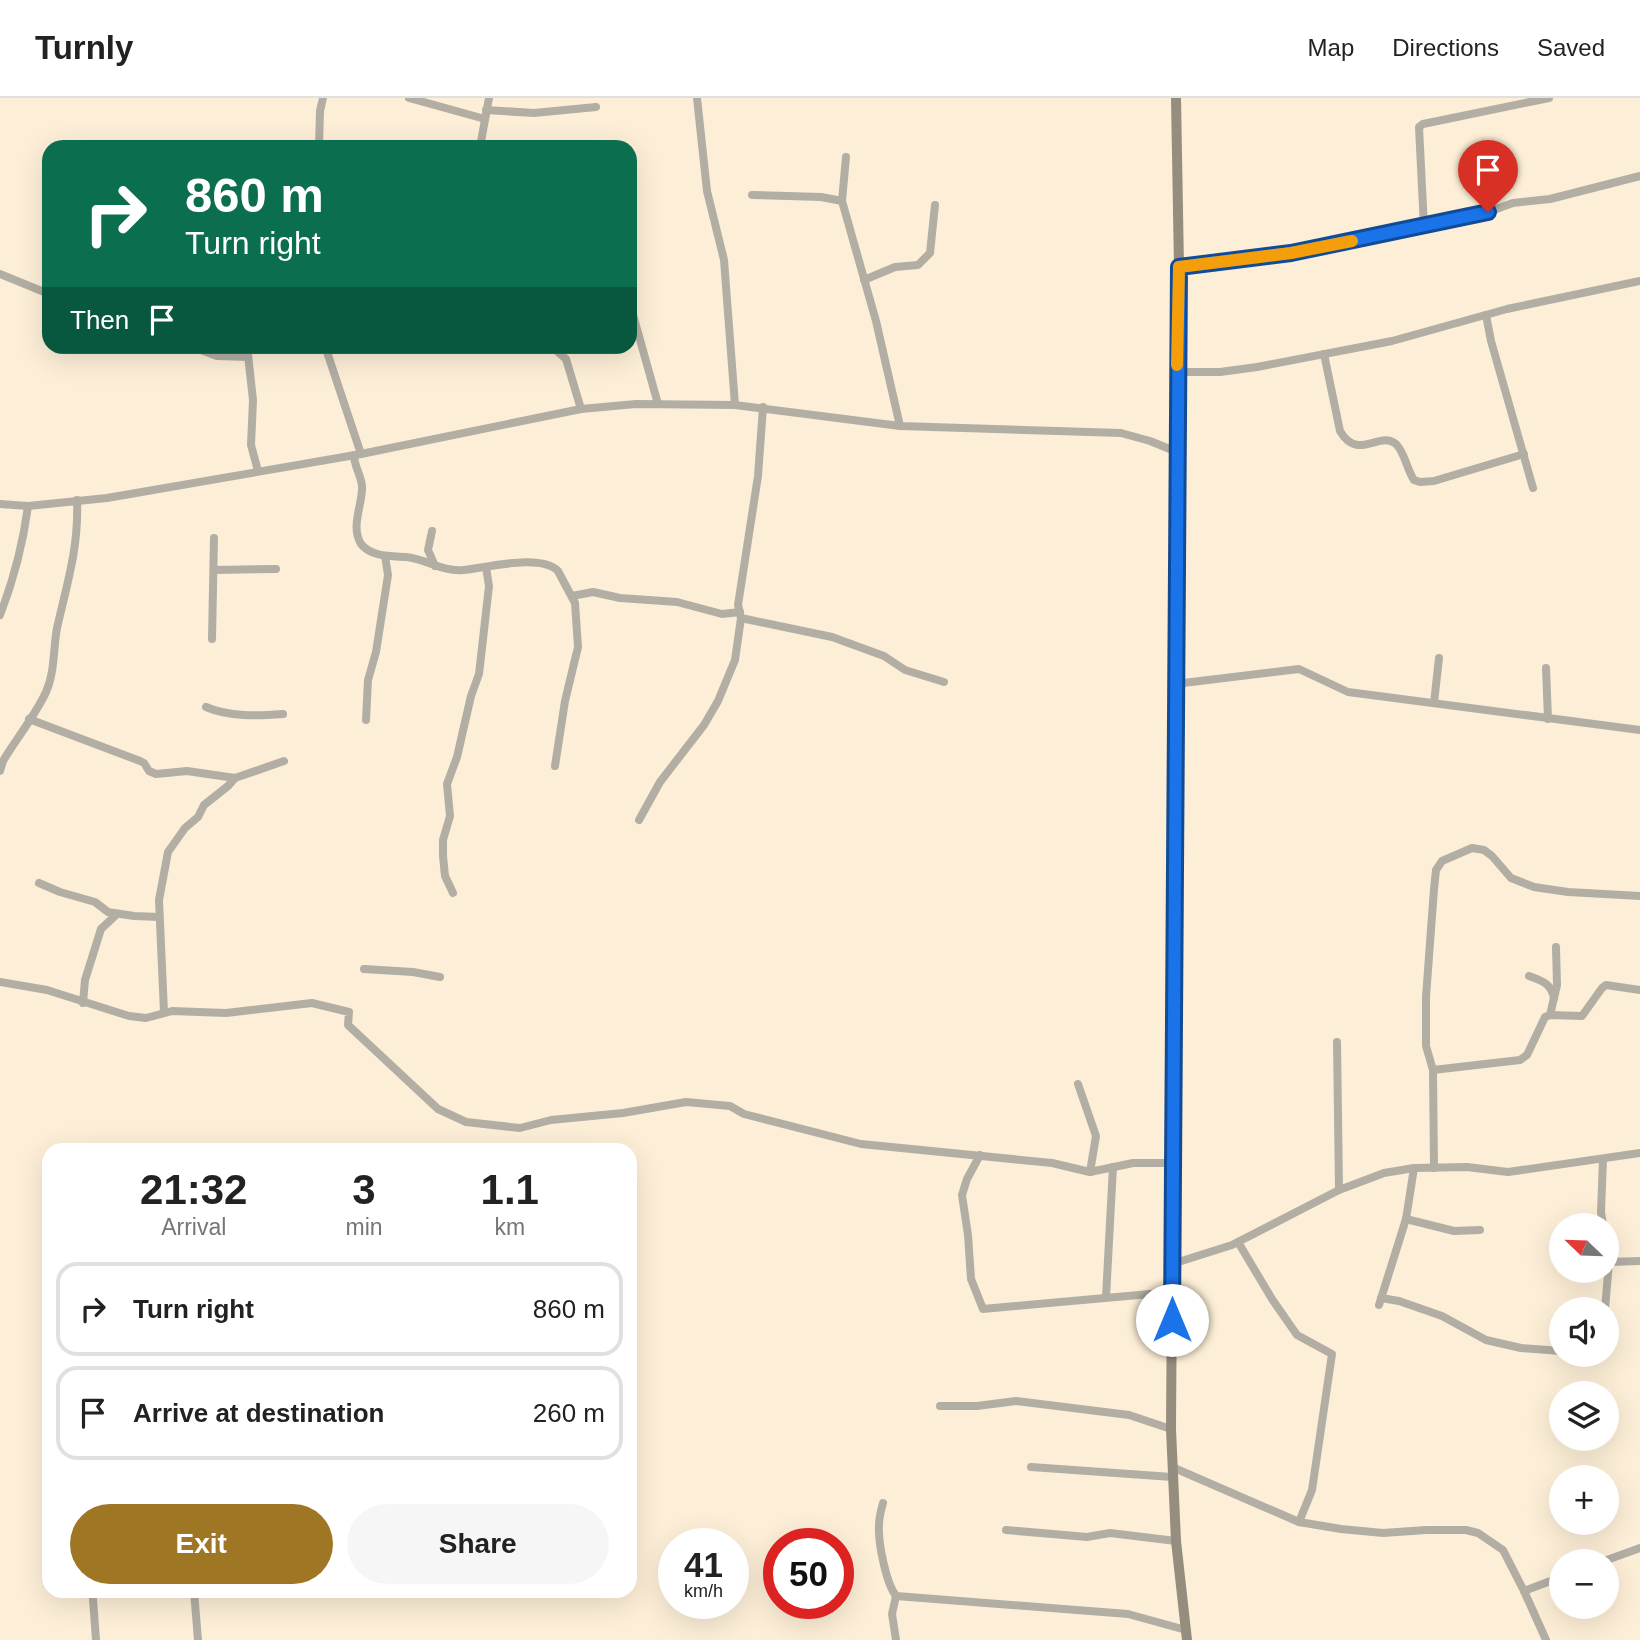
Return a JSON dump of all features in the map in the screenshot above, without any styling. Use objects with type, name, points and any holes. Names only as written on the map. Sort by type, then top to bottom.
[{"type":"main road","points":[[1176,98],[1179,267],[1171,1429],[1176,1541],[1186,1635]]},
{"type":"street","points":[[319,140],[323,98]]},
{"type":"street","points":[[409,98],[485,115],[596,107]]},
{"type":"street","points":[[482,140],[489,98]]},
{"type":"street","points":[[697,98],[708,191],[724,260],[735,405]]},
{"type":"street","points":[[1424,227],[1419,127],[1549,98]]},
{"type":"street","points":[[846,157],[842,201],[876,321],[900,426]]},
{"type":"street","points":[[1179,267],[1291,253],[1424,227],[1488,212],[1513,203],[1550,199],[1640,176]]},
{"type":"street","points":[[752,195],[821,197],[842,201]]},
{"type":"street","points":[[864,280],[895,267],[918,265],[930,253],[935,205]]},
{"type":"street","points":[[0,274],[42,290]]},
{"type":"street","points":[[1177,372],[1220,372],[1251,368],[1392,341],[1486,315],[1640,282]]},
{"type":"street","points":[[1486,315],[1533,488]]},
{"type":"street","points":[[637,329],[658,404]]},
{"type":"street","points":[[212,354],[248,358]]},
{"type":"street","points":[[248,354],[253,400],[251,444],[258,471]]},
{"type":"street","points":[[327,354],[358,454],[362,482],[357,522],[358,536],[364,547],[385,556],[411,557],[446,570],[548,564],[558,571],[572,596],[575,603],[578,647],[565,701],[555,766]]},
{"type":"street","points":[[561,354],[566,359],[582,409]]},
{"type":"street","points":[[1324,354],[1340,431],[1345,439],[1357,446],[1388,440],[1393,442],[1401,451],[1414,480],[1434,481],[1524,454]]},
{"type":"street","points":[[0,504],[28,506],[107,498],[358,454],[582,409],[658,404],[763,407],[900,426],[1121,433],[1177,452]]},
{"type":"street","points":[[639,820],[660,782],[704,725],[718,701],[735,660],[741,615],[738,605],[758,476],[763,407]]},
{"type":"street","points":[[0,771],[3,761],[50,683],[58,626],[74,556],[78,525],[77,500]]},
{"type":"street","points":[[0,615],[21,551],[28,506]]},
{"type":"street","points":[[432,531],[428,550],[435,566]]},
{"type":"street","points":[[212,639],[214,538]]},
{"type":"street","points":[[411,557],[428,550]]},
{"type":"street","points":[[366,720],[368,680],[376,652],[388,575],[385,556]]},
{"type":"street","points":[[453,893],[445,876],[443,856],[443,840],[450,816],[447,784],[479,674],[489,586],[486,567]]},
{"type":"street","points":[[214,570],[276,569]]},
{"type":"street","points":[[572,596],[593,592],[620,598],[677,602],[722,614],[741,615],[832,638],[884,656],[905,670],[944,682]]},
{"type":"street","points":[[1434,703],[1439,658]]},
{"type":"street","points":[[1546,668],[1548,719]]},
{"type":"street","points":[[1175,684],[1299,669],[1348,692],[1640,730]]},
{"type":"street","points":[[206,707],[217,712],[242,715],[283,714]]},
{"type":"street","points":[[29,719],[140,761],[156,774],[187,771],[235,778],[284,761]]},
{"type":"street","points":[[164,1012],[159,917],[161,882],[168,852],[185,828],[198,817],[204,805],[235,778]]},
{"type":"street","points":[[1434,1168],[1433,1070],[1426,1046],[1427,986],[1436,870],[1442,861],[1472,848],[1484,850],[1511,877],[1534,887],[1640,896]]},
{"type":"street","points":[[39,883],[95,902],[108,912],[159,917]]},
{"type":"street","points":[[83,1003],[85,980],[101,929],[117,914]]},
{"type":"street","points":[[1550,1015],[1557,985],[1556,947]]},
{"type":"street","points":[[364,969],[413,972],[440,977]]},
{"type":"street","points":[[1529,976],[1544,981],[1552,989],[1555,1001]]},
{"type":"street","points":[[0,982],[47,990],[83,1003],[146,1018],[164,1012],[226,1013],[312,1003],[349,1012],[348,1025],[366,1043],[438,1109],[466,1122],[520,1128],[551,1120],[623,1113],[686,1102],[714,1103],[730,1106],[744,1114],[861,1144],[1052,1163],[1090,1172],[1133,1163],[1172,1163]]},
{"type":"street","points":[[1433,1070],[1520,1060],[1527,1055],[1542,1020],[1550,1015],[1582,1016],[1606,985],[1640,990]]},
{"type":"street","points":[[1337,1042],[1339,1190]]},
{"type":"street","points":[[1078,1084],[1096,1136],[1090,1172]]},
{"type":"street","points":[[1172,1265],[1238,1242],[1339,1190],[1384,1173],[1414,1168],[1467,1167],[1508,1172],[1640,1153]]},
{"type":"street","points":[[980,1155],[962,1195],[971,1279],[981,1307],[986,1311],[1172,1292]]},
{"type":"street","points":[[1601,1213],[1603,1159]]},
{"type":"street","points":[[1106,1297],[1113,1167]]},
{"type":"street","points":[[1414,1168],[1406,1219],[1380,1302],[1399,1301],[1442,1317],[1486,1340],[1549,1351]]},
{"type":"street","points":[[1406,1219],[1454,1231],[1480,1230]]},
{"type":"street","points":[[1238,1242],[1297,1335],[1332,1354],[1312,1490],[1299,1522]]},
{"type":"street","points":[[1619,1262],[1640,1261]]},
{"type":"street","points":[[940,1406],[977,1406],[1016,1401],[1129,1415],[1171,1429]]},
{"type":"street","points":[[1031,1467],[1172,1472],[1299,1522],[1341,1530],[1383,1533],[1466,1530],[1478,1533],[1503,1550],[1546,1640]]},
{"type":"street","points":[[883,1503],[878,1525],[881,1548],[890,1588],[896,1596],[1128,1614],[1186,1635]]},
{"type":"street","points":[[1006,1530],[1087,1537],[1110,1533],[1176,1541]]},
{"type":"street","points":[[1619,1556],[1640,1548]]},
{"type":"street","points":[[1524,1591],[1549,1582]]},
{"type":"street","points":[[896,1596],[892,1614],[896,1640]]},
{"type":"street","points":[[195,1598],[198,1640]]},
{"type":"street","points":[[93,1600],[96,1640]]},
{"type":"slow traffic","points":[[1177,365],[1179,267],[1291,253],[1352,241]]},
{"type":"route","points":[[1172,1320],[1179,267],[1291,253],[1451,222],[1488,212]]}]
